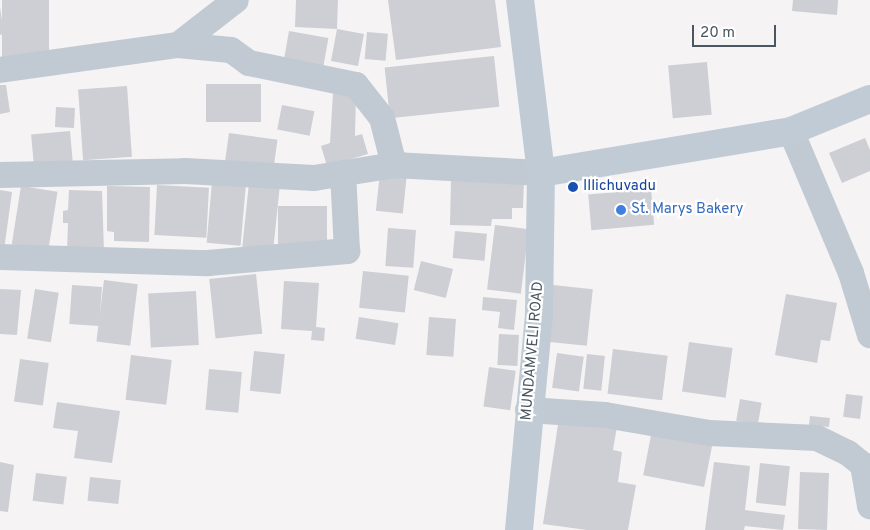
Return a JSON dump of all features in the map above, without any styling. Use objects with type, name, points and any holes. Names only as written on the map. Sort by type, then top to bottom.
[{"type":"main road","name":"MUNDAMVELI ROAD","points":[[519,530],[528,410],[538,314],[541,173],[520,0]]},
{"type":"main road","points":[[541,173],[791,131],[870,99]]},
{"type":"street","points":[[178,45],[236,0]]},
{"type":"street","points":[[0,70],[178,45],[231,50],[249,62],[356,85],[382,118],[394,165]]},
{"type":"street","points":[[791,131],[851,273],[870,335]]},
{"type":"street","points":[[0,175],[185,171],[314,178],[394,165],[541,173]]},
{"type":"street","points":[[0,257],[208,263],[347,251],[343,173]]},
{"type":"street","points":[[528,410],[605,415],[709,433],[817,438],[848,453],[863,465],[870,506]]},
{"type":"building","points":[[2,0],[49,0],[49,65],[2,65]]},
{"type":"building","points":[[296,0],[338,0],[337,29],[295,27]]},
{"type":"building","points":[[388,0],[495,0],[501,47],[396,60]]},
{"type":"building","points":[[793,0],[838,0],[837,15],[792,11]]},
{"type":"building","points":[[0,7],[4,34],[0,35]]},
{"type":"building","points":[[337,29],[364,34],[358,66],[331,61]]},
{"type":"building","points":[[289,31],[328,38],[323,69],[283,63]]},
{"type":"building","points":[[367,32],[388,34],[386,61],[365,59]]},
{"type":"building","points":[[494,56],[499,107],[390,118],[385,67]]},
{"type":"building","points":[[707,62],[712,115],[673,118],[668,65]]},
{"type":"building","points":[[206,84],[261,84],[261,122],[206,122]]},
{"type":"building","points":[[0,85],[6,85],[10,112],[0,114]]},
{"type":"building","points":[[127,86],[132,157],[83,160],[78,89]]},
{"type":"building","points":[[333,93],[356,94],[355,136],[362,134],[368,154],[327,166],[321,146],[330,143]]},
{"type":"building","points":[[282,105],[314,111],[310,136],[277,130]]},
{"type":"building","points":[[56,107],[75,108],[74,128],[55,127]]},
{"type":"building","points":[[70,131],[73,164],[34,167],[31,134]]},
{"type":"building","points":[[229,133],[278,140],[274,168],[225,161]]},
{"type":"building","points":[[865,138],[870,150],[870,171],[842,183],[829,153]]},
{"type":"building","points":[[380,172],[407,175],[403,214],[376,211]]},
{"type":"building","points":[[451,179],[524,181],[523,208],[512,208],[512,219],[492,219],[491,226],[450,225]]},
{"type":"building","points":[[212,182],[246,185],[241,246],[207,243]]},
{"type":"building","points":[[249,183],[280,186],[273,252],[242,249]]},
{"type":"building","points":[[157,185],[209,188],[206,238],[154,235]]},
{"type":"building","points":[[21,186],[58,192],[48,250],[12,244]]},
{"type":"building","points":[[107,186],[150,187],[149,242],[114,241],[114,232],[107,231]]},
{"type":"building","name":"St. Marys Bakery","points":[[651,189],[654,225],[591,230],[588,194]]},
{"type":"building","points":[[0,190],[12,192],[4,250],[0,250]]},
{"type":"building","points":[[69,190],[102,191],[104,252],[67,251],[68,223],[63,223],[63,211],[68,210]]},
{"type":"building","points":[[278,206],[327,206],[327,245],[278,245]]},
{"type":"building","points":[[495,225],[529,229],[521,294],[487,290]]},
{"type":"building","points":[[388,228],[416,230],[413,268],[385,266]]},
{"type":"building","points":[[455,231],[487,234],[485,261],[453,258]]},
{"type":"building","points":[[421,261],[453,269],[446,298],[414,290]]},
{"type":"building","points":[[363,271],[409,276],[405,313],[359,308]]},
{"type":"building","points":[[256,274],[262,334],[216,339],[209,279]]},
{"type":"building","points":[[104,280],[138,284],[130,346],[96,342]]},
{"type":"building","points":[[284,281],[319,283],[316,327],[325,328],[324,341],[311,340],[312,331],[281,329]]},
{"type":"building","points":[[72,285],[102,287],[99,326],[69,324]]},
{"type":"building","points":[[553,285],[593,289],[587,346],[547,342]]},
{"type":"building","points":[[0,289],[21,290],[17,335],[0,334]]},
{"type":"building","points":[[35,289],[59,293],[51,342],[27,338]]},
{"type":"building","points":[[196,291],[199,345],[151,347],[148,294]]},
{"type":"building","points":[[786,294],[837,303],[830,341],[821,340],[817,363],[775,355]]},
{"type":"building","points":[[483,297],[517,300],[514,330],[498,328],[500,312],[482,310]]},
{"type":"building","points":[[359,317],[399,323],[395,345],[356,339]]},
{"type":"building","points":[[429,317],[456,319],[453,357],[426,355]]},
{"type":"building","points":[[499,334],[519,335],[517,366],[497,365]]},
{"type":"building","points":[[689,342],[733,348],[726,398],[682,392]]},
{"type":"building","points":[[613,349],[668,356],[662,400],[608,394]]},
{"type":"building","points":[[254,351],[285,354],[281,394],[250,391]]},
{"type":"building","points":[[557,353],[584,357],[579,391],[552,388]]},
{"type":"building","points":[[587,354],[605,356],[601,391],[583,389]]},
{"type":"building","points":[[131,355],[172,360],[166,405],[126,400]]},
{"type":"building","points":[[20,359],[49,363],[43,406],[14,402]]},
{"type":"building","points":[[489,367],[516,371],[510,410],[483,407]]},
{"type":"building","points":[[209,369],[242,372],[238,413],[205,410]]},
{"type":"building","points":[[846,394],[863,396],[860,419],[843,417]]},
{"type":"building","points":[[740,399],[762,403],[758,424],[736,421]]},
{"type":"building","points":[[57,402],[120,411],[112,463],[74,458],[78,431],[53,428]]},
{"type":"building","points":[[810,416],[830,418],[829,427],[809,425]]},
{"type":"building","points":[[559,418],[617,426],[613,450],[622,452],[618,482],[636,485],[628,530],[587,530],[543,524]]},
{"type":"building","points":[[652,430],[713,442],[704,487],[643,475]]},
{"type":"building","points":[[0,462],[14,465],[8,512],[0,511]]},
{"type":"building","points":[[714,462],[750,466],[745,510],[785,515],[783,530],[745,526],[744,530],[705,530]]},
{"type":"building","points":[[760,463],[790,466],[786,506],[756,503]]},
{"type":"building","points":[[800,472],[829,473],[827,530],[798,529]]},
{"type":"building","points":[[36,473],[67,477],[63,505],[33,501]]},
{"type":"building","points":[[90,477],[121,480],[118,504],[87,501]]},
{"type":"place","name":"Illichuvadu","points":[[573,187]]},
{"type":"place","name":"St. Marys Bakery","points":[[621,210]]}]
